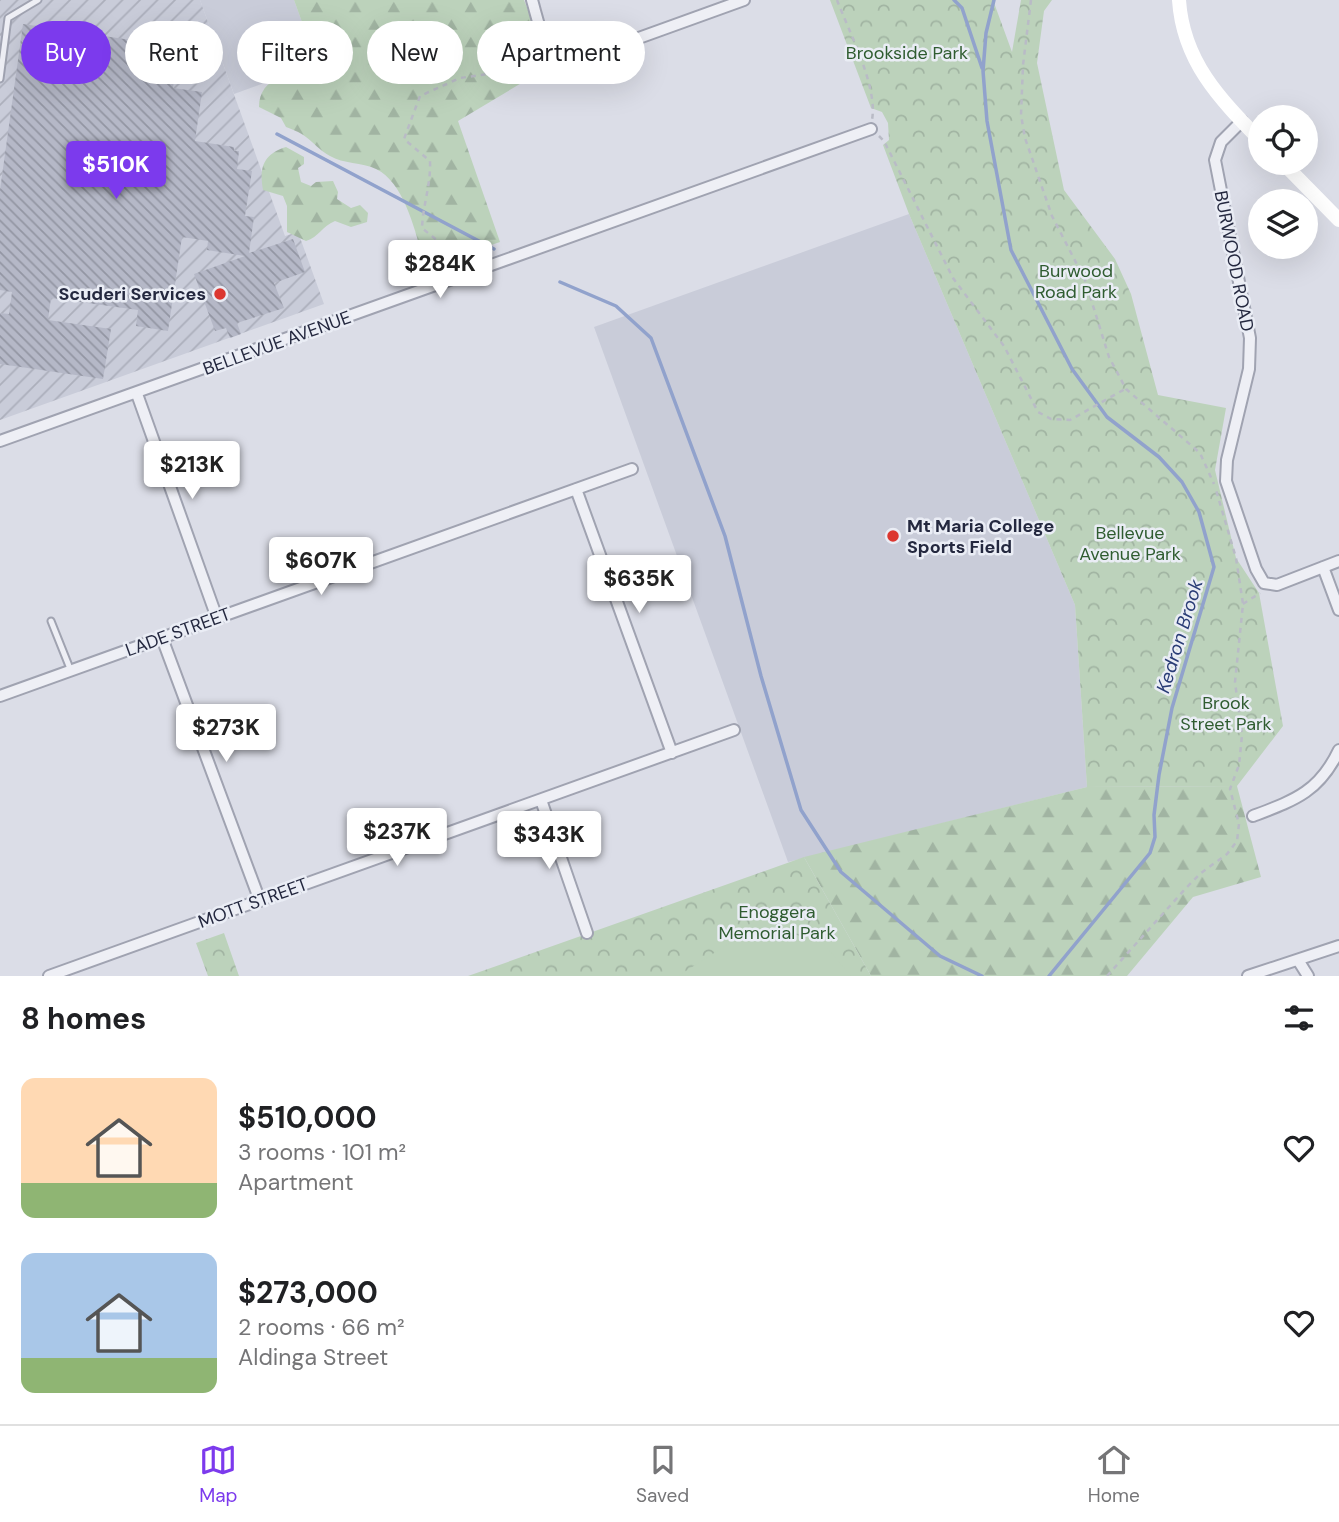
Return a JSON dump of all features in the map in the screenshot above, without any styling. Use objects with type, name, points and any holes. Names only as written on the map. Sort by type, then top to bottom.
[{"type":"street","points":[[532,0],[539,21]]},
{"type":"street","points":[[645,36],[744,0]]},
{"type":"street","points":[[1179,0],[1188,47],[1197,67],[1212,89],[1248,127]]},
{"type":"street","name":"BURWOOD ROAD","points":[[1242,121],[1221,142],[1215,160],[1250,338],[1249,369],[1226,472],[1245,540],[1264,583]]},
{"type":"street","name":"BELLEVUE AVENUE","points":[[0,441],[870,129]]},
{"type":"street","points":[[1295,175],[1339,220]]},
{"type":"street","points":[[137,394],[217,618]]},
{"type":"street","name":"LADE STREET","points":[[0,696],[632,469]]},
{"type":"street","points":[[576,489],[672,752]]},
{"type":"street","points":[[1264,583],[1277,585],[1339,561]]},
{"type":"street","points":[[1323,567],[1339,610]]},
{"type":"street","points":[[162,638],[260,901]]},
{"type":"street","name":"MOTT STREET","points":[[49,976],[734,730]]},
{"type":"street","points":[[1253,816],[1292,800],[1320,782],[1339,750]]},
{"type":"street","points":[[541,800],[587,933]]},
{"type":"street","points":[[1248,976],[1339,946]]},
{"type":"street","points":[[1298,960],[1308,976]]},
{"type":"lane","points":[[0,79],[8,18],[38,0]]},
{"type":"lane","points":[[51,621],[71,671]]},
{"type":"path","points":[[837,0],[863,67],[874,108],[870,129],[884,141],[953,278],[1004,346],[1032,405],[1051,419],[1064,421],[1078,417],[1126,388]]},
{"type":"path","points":[[1031,0],[1023,65],[1021,115],[1025,138],[1058,232],[1085,280],[1109,357],[1126,388],[1200,453],[1207,464],[1236,558],[1243,604],[1235,682],[1242,735],[1239,765],[1230,789],[1239,824],[1237,841],[1227,855],[1201,873],[1186,888],[1107,976]]},
{"type":"path","points":[[440,268],[438,241],[422,228],[423,205],[431,187],[430,161],[404,139],[420,96],[460,78],[477,75]]},
{"type":"path","points":[[1243,604],[1259,595],[1264,583]]},
{"type":"shaded area","points":[[0,0],[200,0],[208,21],[125,21],[125,84],[223,84],[223,64],[285,236],[298,232],[324,304],[0,420]]},
{"type":"shaded area","points":[[200,0],[294,0],[302,21],[237,21],[237,84],[262,84],[234,94],[223,64],[223,21],[208,21]]},
{"type":"shaded area","points":[[909,214],[1075,605],[1087,787],[788,862],[594,327]]},
{"type":"green space","points":[[294,0],[524,0],[532,21],[477,21],[477,84],[520,84],[458,121],[500,242],[426,267],[403,199],[387,176],[371,167],[330,156],[306,137],[286,127],[281,118],[259,107],[260,97],[269,84],[353,84],[353,21],[302,21]]},
{"type":"green space","points":[[830,0],[993,0],[1012,52],[1021,0],[1052,0],[1044,11],[1037,63],[1064,190],[1115,259],[1131,294],[1158,395],[1226,408],[1215,470],[1236,558],[1259,593],[1283,726],[1237,786],[1087,787],[1075,605],[909,214],[883,145],[889,140],[888,123],[882,112],[871,108]]},
{"type":"green space","points":[[286,147],[304,157],[304,164],[298,168],[301,182],[311,186],[316,182],[333,181],[338,192],[337,199],[351,208],[360,205],[368,213],[367,222],[351,227],[335,221],[306,241],[287,232],[287,206],[283,196],[263,190],[262,175],[264,163],[268,158]]},
{"type":"green space","points":[[1237,786],[1261,877],[1193,897],[1127,976],[871,976],[804,857],[1087,787]]},
{"type":"green space","name":"Enoggera Memorial Park","points":[[804,857],[871,976],[468,976]]},
{"type":"green space","points":[[780,930],[823,943],[851,976],[678,976],[733,941]]},
{"type":"green space","points":[[224,933],[239,976],[208,976],[196,943]]},
{"type":"building","points":[[111,37],[125,39],[125,84],[173,84],[173,88],[202,92],[195,141],[234,147],[234,151],[239,151],[237,169],[252,171],[245,216],[254,217],[249,253],[293,239],[305,272],[274,283],[284,308],[237,323],[241,334],[230,338],[226,328],[215,331],[194,274],[245,256],[207,250],[208,241],[182,237],[168,331],[136,326],[138,310],[51,298],[48,320],[111,329],[103,379],[0,364],[0,313],[9,314],[12,292],[0,290],[0,190],[21,38],[21,84],[111,84]]},
{"type":"waterway","points":[[954,0],[962,8],[982,68]]},
{"type":"waterway","name":"Kedron Brook","points":[[994,0],[986,33],[983,71],[987,121],[1011,250],[1072,369],[1107,417],[1159,457],[1182,482],[1199,512],[1214,567],[1172,708],[1159,775],[1154,815],[1155,837],[1150,853],[1049,976]]},
{"type":"waterway","points":[[277,134],[494,249]]},
{"type":"waterway","points":[[560,282],[616,306],[651,338],[725,536],[761,676],[801,810],[841,872],[940,956],[982,976]]},
{"type":"place","name":"Scuderi Services","points":[[220,294]]},
{"type":"place","name":"Mt Maria College Sports Field","points":[[893,536]]},
{"type":"park label","name":"Brookside Park","points":[[907,53]]},
{"type":"park label","name":"Burwood Road Park","points":[[1076,281]]},
{"type":"park label","name":"Bellevue Avenue Park","points":[[1130,543]]},
{"type":"park label","name":"Brook Street Park","points":[[1226,713]]}]
